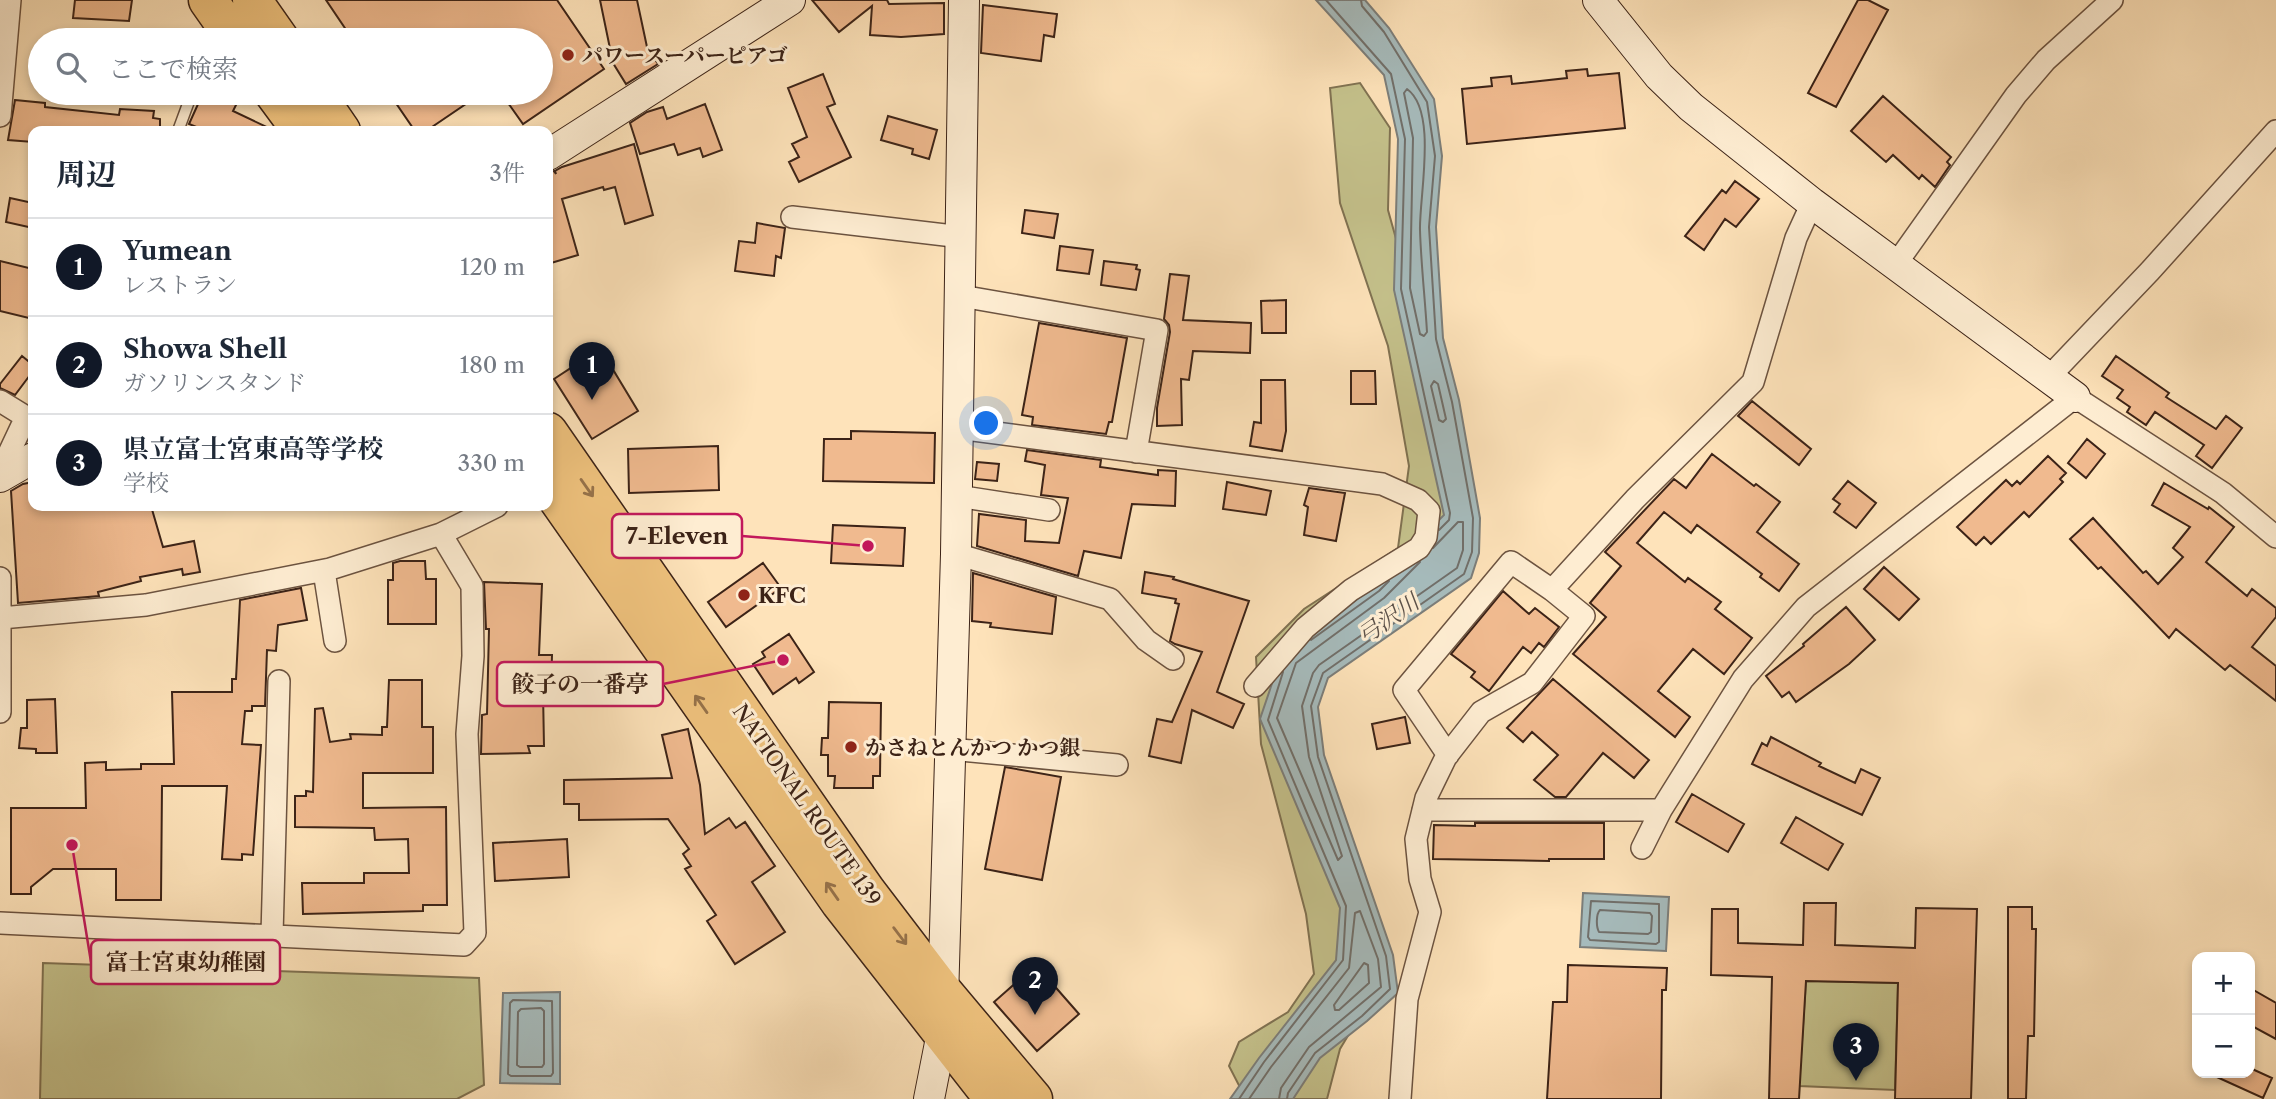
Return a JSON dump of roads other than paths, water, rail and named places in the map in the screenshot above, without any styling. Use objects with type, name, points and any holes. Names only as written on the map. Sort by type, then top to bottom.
[{"type":"highway","points":[[208,0],[228,28]]},
{"type":"highway","points":[[252,0],[272,28]]},
{"type":"highway","points":[[283,105],[298,126]]},
{"type":"highway","points":[[323,105],[338,126]]},
{"type":"highway","name":"NATIONAL ROUTE 139","points":[[553,439],[866,891],[943,992],[1033,1099]]},
{"type":"highway","name":"NATIONAL ROUTE 139","points":[[553,492],[840,902],[994,1099]]},
{"type":"street","points":[[0,116],[4,29],[10,0]]},
{"type":"street","points":[[553,152],[790,0]]},
{"type":"street","points":[[929,1099],[942,1033],[956,554],[964,0]]},
{"type":"street","points":[[1598,0],[1659,76],[1691,107],[1812,204],[2047,379],[2223,493],[2276,537]]},
{"type":"street","points":[[1896,264],[2016,95],[2046,60],[2112,0]]},
{"type":"street","points":[[2047,379],[2150,271],[2276,131]]},
{"type":"street","points":[[1552,590],[1635,499],[1753,382],[1796,238],[1812,204]]},
{"type":"street","points":[[792,217],[962,237]]},
{"type":"street","points":[[961,296],[1157,330],[1136,452]]},
{"type":"street","points":[[1643,848],[1661,810],[1743,679],[1806,607],[2075,397]]},
{"type":"street","points":[[0,401],[28,412]]},
{"type":"street","points":[[0,475],[28,417]]},
{"type":"street","points":[[958,428],[1382,484],[1418,500],[1429,511],[1426,537],[1419,548],[1351,590],[1305,628],[1255,686]]},
{"type":"street","points":[[0,475],[28,461]]},
{"type":"street","points":[[957,496],[1049,510]]},
{"type":"street","points":[[1,618],[146,604],[324,570],[441,534],[487,511]]},
{"type":"street","points":[[0,923],[464,945],[475,933],[467,734],[473,656],[472,586],[441,534]]},
{"type":"street","points":[[956,554],[1110,599],[1146,640],[1173,659]]},
{"type":"street","points":[[1400,1099],[1407,999],[1430,912],[1420,879],[1416,839],[1426,798],[1448,755],[1481,712],[1532,683],[1584,616],[1511,562],[1404,690],[1448,755]]},
{"type":"street","points":[[324,570],[335,641]]},
{"type":"street","points":[[0,578],[0,712]]},
{"type":"street","points":[[272,935],[278,681]]},
{"type":"street","points":[[950,749],[1117,765]]},
{"type":"street","points":[[1423,810],[1661,810]]},
{"type":"lane","points":[[180,126],[188,105]]},
{"type":"water","name":"弓沢川","points":[[1316,0],[1365,0],[1389,28],[1434,99],[1442,156],[1436,227],[1443,338],[1459,400],[1480,518],[1479,553],[1471,578],[1328,678],[1318,707],[1324,755],[1393,955],[1398,993],[1320,1058],[1293,1099],[1230,1099],[1336,960],[1340,908],[1260,719],[1282,654],[1375,586],[1444,515],[1394,290],[1398,139],[1384,75]]},
{"type":"water","points":[[1583,893],[1669,897],[1666,951],[1580,947]]},
{"type":"water","points":[[560,992],[560,1084],[500,1083],[503,993]]},
{"type":"place","name":"パワースーパーピアゴ","points":[[568,55]]},
{"type":"place","name":"Yumean","points":[[592,400]]},
{"type":"place","name":"7-Eleven","points":[[868,546]]},
{"type":"place","name":"KFC","points":[[744,595]]},
{"type":"place","name":"餃子の一番亭","points":[[783,660]]},
{"type":"place","name":"かさねとんかつ かつ銀","points":[[851,747]]},
{"type":"place","name":"富士宮東幼稚園","points":[[72,845]]},
{"type":"place","name":"Showa Shell","points":[[1035,1015]]},
{"type":"place","name":"県立富士宮東高等学校","points":[[1856,1081]]}]
